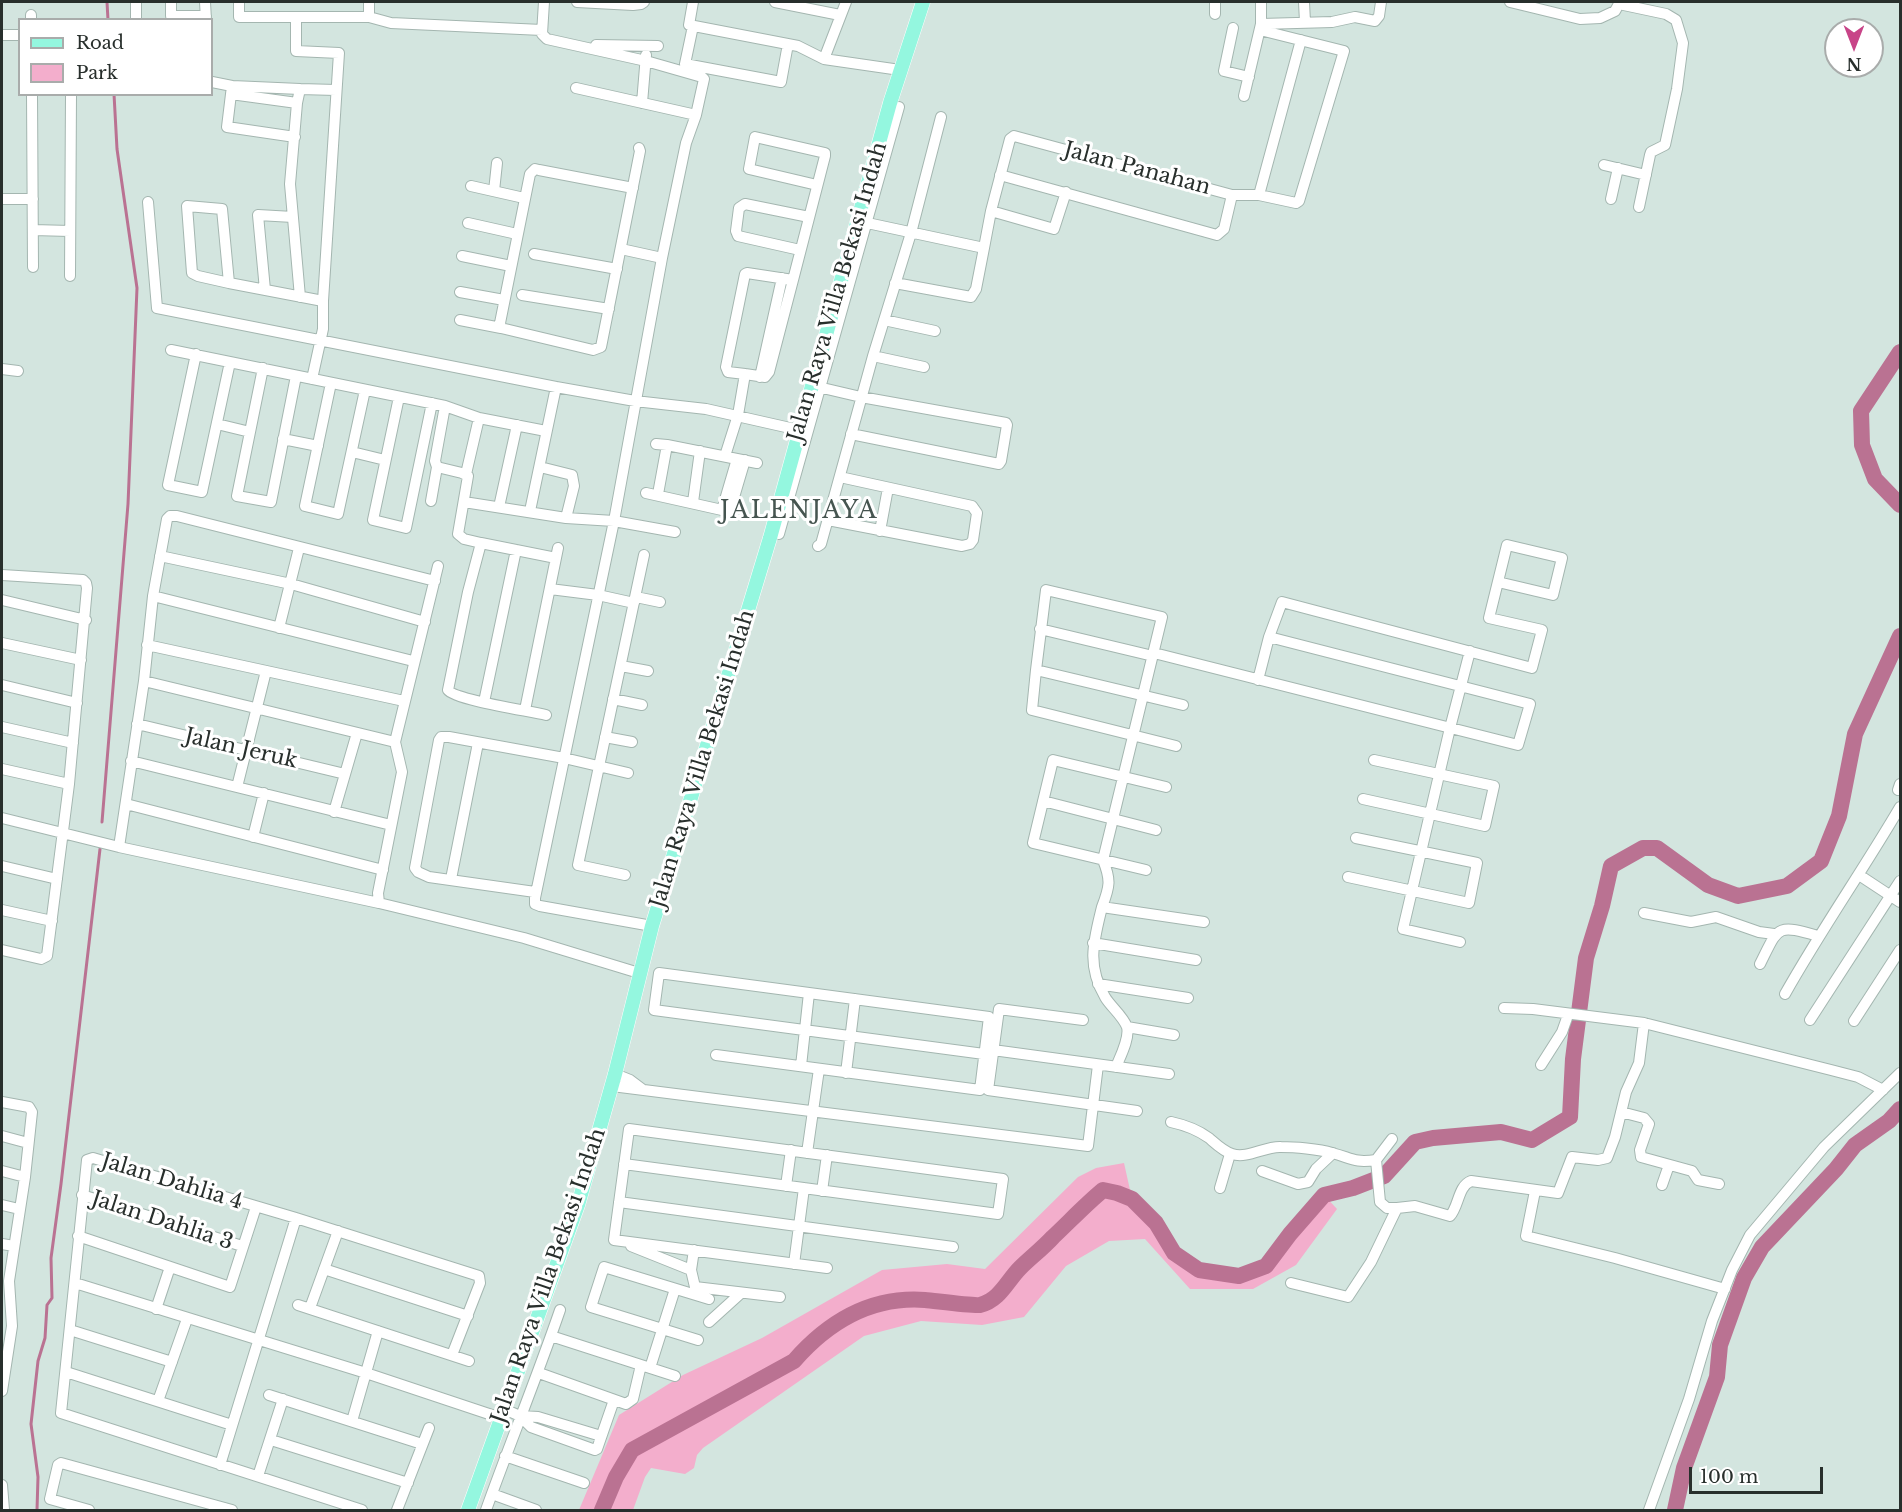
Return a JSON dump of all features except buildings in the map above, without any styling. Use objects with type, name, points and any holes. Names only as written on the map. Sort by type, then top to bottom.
[{"type":"main road","name":"Jalan Raya Villa Bekasi Indah","points":[[468,1510],[578,1205],[652,926],[770,538],[799,430],[815,387],[862,222],[900,70],[923,2]]},
{"type":"street","points":[[136,2],[136,18]]},
{"type":"street","points":[[171,2],[171,18],[206,18],[206,2]]},
{"type":"street","points":[[239,2],[239,18],[369,17],[391,23],[542,30]]},
{"type":"street","points":[[369,2],[369,17]]},
{"type":"street","points":[[544,2],[542,30],[543,36],[547,39],[646,61],[704,79],[696,115],[686,143],[662,258],[614,521],[535,892],[537,905],[652,926]]},
{"type":"street","points":[[577,2],[633,5],[644,2]]},
{"type":"street","points":[[693,2],[689,25],[798,46],[824,58],[900,70]]},
{"type":"street","points":[[775,2],[809,5],[840,15]]},
{"type":"street","points":[[824,58],[846,2]]},
{"type":"street","points":[[1215,2],[1215,14]]},
{"type":"street","points":[[1244,96],[1261,27],[1261,2]]},
{"type":"street","points":[[1304,2],[1305,22]]},
{"type":"street","points":[[1261,27],[1355,18],[1375,21],[1378,19],[1381,2]]},
{"type":"street","points":[[1510,2],[1571,17],[1593,19],[1614,11],[1619,3],[1666,14],[1676,20],[1683,43],[1677,89],[1665,146],[1651,152],[1639,207]]},
{"type":"street","points":[[1558,13],[1562,2]]},
{"type":"street","points":[[296,17],[296,51],[339,53],[323,329],[312,380]]},
{"type":"street","points":[[693,26],[685,64],[695,66],[781,82],[788,44]]},
{"type":"street","points":[[1259,195],[1301,40],[1261,27]]},
{"type":"street","points":[[1233,28],[1224,71],[1249,78]]},
{"type":"street","points":[[2,35],[18,35]]},
{"type":"street","name":"Jalan Panahan","points":[[1000,175],[1010,139],[1017,136],[1232,195],[1259,195],[1295,203],[1299,201],[1344,51],[1301,40]]},
{"type":"street","points":[[573,44],[653,46],[646,61],[642,103]]},
{"type":"street","points":[[213,82],[232,90],[297,103]]},
{"type":"street","points":[[576,88],[696,115]]},
{"type":"street","points":[[300,89],[290,184],[300,297]]},
{"type":"street","points":[[232,90],[336,90]]},
{"type":"street","points":[[232,90],[227,128],[295,138]]},
{"type":"street","points":[[32,96],[33,267]]},
{"type":"street","points":[[70,276],[71,96]]},
{"type":"street","points":[[899,107],[862,222],[984,248]]},
{"type":"street","points":[[818,546],[821,544],[861,397],[911,233],[941,117]]},
{"type":"street","points":[[793,280],[745,274],[726,366],[728,372],[760,377],[769,372],[793,280],[800,250],[825,156],[823,151],[756,137],[748,169],[817,185]]},
{"type":"street","points":[[460,320],[598,350],[601,347],[609,309],[639,148]]},
{"type":"street","points":[[494,191],[497,163]]},
{"type":"street","points":[[1604,165],[1646,175]]},
{"type":"street","points":[[1611,199],[1618,168]]},
{"type":"street","points":[[501,328],[504,300],[530,174],[535,169],[633,188]]},
{"type":"street","points":[[895,283],[971,297],[976,289],[1000,175],[1217,235],[1224,230],[1232,195]]},
{"type":"street","points":[[471,186],[524,198]]},
{"type":"street","points":[[991,211],[1054,229],[1066,192]]},
{"type":"street","points":[[2,199],[33,199]]},
{"type":"street","points":[[148,202],[157,308],[556,387],[635,401],[738,415],[799,430]]},
{"type":"street","points":[[800,250],[738,236],[736,231],[739,208],[745,204],[809,217]]},
{"type":"street","points":[[229,283],[222,209],[187,207],[192,273],[229,283],[323,301]]},
{"type":"street","points":[[265,290],[258,215],[293,217]]},
{"type":"street","points":[[468,223],[517,234]]},
{"type":"street","points":[[33,230],[70,231]]},
{"type":"street","points":[[621,249],[662,258]]},
{"type":"street","points":[[534,254],[617,269]]},
{"type":"street","points":[[462,256],[511,266]]},
{"type":"street","points":[[760,377],[782,278]]},
{"type":"street","points":[[460,292],[504,300]]},
{"type":"street","points":[[522,295],[609,309]]},
{"type":"street","points":[[884,320],[935,331]]},
{"type":"street","points":[[171,351],[196,354],[445,406],[479,418],[546,431]]},
{"type":"street","points":[[196,354],[168,485],[202,492],[230,362]]},
{"type":"street","points":[[873,356],[924,367]]},
{"type":"street","points":[[263,368],[237,496],[271,502],[296,376]]},
{"type":"street","points":[[2,369],[18,371]]},
{"type":"street","points":[[725,456],[738,415],[745,374]]},
{"type":"street","points":[[331,383],[305,506],[338,514],[365,390]]},
{"type":"street","points":[[530,511],[556,387]]},
{"type":"street","points":[[779,534],[815,387],[1006,423],[1000,464],[851,434]]},
{"type":"street","points":[[399,397],[373,520],[406,528],[432,404]]},
{"type":"street","points":[[431,501],[437,467],[435,461],[445,406]]},
{"type":"street","points":[[479,418],[466,474],[468,478],[458,534],[464,539],[516,550],[557,553],[525,710]]},
{"type":"street","points":[[217,424],[250,432]]},
{"type":"street","points":[[499,507],[517,425]]},
{"type":"street","points":[[283,439],[318,446]]},
{"type":"street","points":[[656,444],[757,463]]},
{"type":"street","points":[[667,445],[652,493],[722,510],[741,460]]},
{"type":"street","points":[[693,502],[700,451]]},
{"type":"street","points":[[352,452],[385,460]]},
{"type":"street","points":[[437,467],[466,474]]},
{"type":"street","points":[[540,467],[572,475],[574,486],[566,518]]},
{"type":"street","points":[[828,520],[962,546],[973,540],[977,513],[975,508],[840,477]]},
{"type":"street","points":[[880,531],[888,488]]},
{"type":"street","points":[[464,502],[566,518],[614,521],[675,532]]},
{"type":"street","points":[[119,847],[144,681],[153,596],[167,519],[172,516],[435,580]]},
{"type":"street","points":[[481,543],[468,592],[448,690],[452,694],[546,715]]},
{"type":"street","points":[[1258,680],[1269,637],[1282,602],[1532,668],[1542,630],[1488,618],[1507,545],[1562,558],[1553,595],[1498,582]]},
{"type":"street","points":[[279,628],[299,548]]},
{"type":"street","points":[[484,702],[516,550]]},
{"type":"street","points":[[625,875],[578,865],[645,555]]},
{"type":"street","points":[[160,556],[291,584],[425,622]]},
{"type":"street","points":[[379,903],[378,893],[402,772],[395,742],[438,566]]},
{"type":"street","points":[[2,575],[85,581],[87,588],[86,620],[69,784],[52,921],[45,958],[2,950]]},
{"type":"street","points":[[550,589],[660,602]]},
{"type":"street","points":[[1116,1067],[1126,1038],[1127,1027],[1098,984],[1093,943],[1109,889],[1109,877],[1103,860],[1134,736],[1162,617],[1046,590],[1032,710],[1134,736],[1176,746]]},
{"type":"street","points":[[153,596],[413,661]]},
{"type":"street","points":[[2,600],[86,620]]},
{"type":"street","points":[[1040,629],[1258,680],[1518,745],[1530,704],[1269,637]]},
{"type":"street","points":[[2,643],[81,660]]},
{"type":"street","points":[[147,645],[404,701]]},
{"type":"street","points":[[1460,942],[1403,929],[1449,728],[1470,651]]},
{"type":"street","points":[[621,666],[648,671]]},
{"type":"street","points":[[1036,669],[1183,705]]},
{"type":"street","points":[[237,787],[266,671]]},
{"type":"street","points":[[144,681],[395,742]]},
{"type":"street","points":[[2,685],[77,703]]},
{"type":"street","points":[[613,699],[642,705]]},
{"type":"street","name":"Jalan Jeruk","points":[[137,724],[345,774]]},
{"type":"street","points":[[2,727],[73,743]]},
{"type":"street","points":[[334,812],[357,733]]},
{"type":"street","points":[[535,892],[423,875],[415,868],[438,742],[441,737],[564,758],[628,773]]},
{"type":"street","points":[[605,737],[632,742]]},
{"type":"street","points":[[451,879],[478,743]]},
{"type":"street","points":[[1146,870],[1033,843],[1053,760],[1166,788]]},
{"type":"street","points":[[1363,799],[1485,826],[1494,786],[1374,760]]},
{"type":"street","points":[[131,761],[391,825]]},
{"type":"street","points":[[2,769],[69,784]]},
{"type":"street","points":[[253,837],[264,793]]},
{"type":"street","points":[[1043,801],[1156,830]]},
{"type":"street","points":[[126,804],[383,870]]},
{"type":"street","points":[[1785,994],[1818,936],[1859,875],[1900,807]]},
{"type":"street","points":[[2,818],[62,831],[119,847],[379,903],[524,938],[639,973]]},
{"type":"street","points":[[1348,878],[1469,903],[1478,863],[1356,838]]},
{"type":"street","points":[[2,867],[57,879]]},
{"type":"street","points":[[1859,875],[1896,898]]},
{"type":"street","points":[[1810,1020],[1896,898],[1900,881]]},
{"type":"street","points":[[1102,907],[1204,922]]},
{"type":"street","points":[[2,910],[52,921]]},
{"type":"street","points":[[1644,913],[1691,922],[1716,917],[1759,932],[1774,934]]},
{"type":"street","points":[[1760,964],[1774,934],[1781,929],[1791,928],[1818,936]]},
{"type":"street","points":[[1093,943],[1196,960]]},
{"type":"street","points":[[1854,1021],[1900,950]]},
{"type":"street","points":[[1137,1111],[988,1090],[989,1052],[989,1017],[659,973],[654,1010],[850,1036],[989,1052],[1116,1067],[1169,1074]]},
{"type":"street","points":[[1098,984],[1188,998]]},
{"type":"street","points":[[801,1066],[809,993]]},
{"type":"street","points":[[846,1072],[855,999]]},
{"type":"street","points":[[1504,1008],[1533,1009],[1644,1023],[1858,1077],[1883,1090]]},
{"type":"street","points":[[716,1055],[980,1090],[999,1009],[1083,1020]]},
{"type":"street","points":[[1541,1065],[1571,1015]]},
{"type":"street","points":[[1392,1139],[1377,1164],[1378,1195],[1387,1208],[1415,1206],[1449,1216],[1453,1212],[1462,1189],[1472,1181],[1558,1193],[1572,1157],[1599,1160],[1609,1155],[1626,1092],[1638,1063],[1644,1023]]},
{"type":"street","points":[[1127,1027],[1174,1035]]},
{"type":"street","points":[[613,1080],[627,1090],[642,1089],[1088,1146],[1098,1065]]},
{"type":"street","points":[[811,1153],[822,1069]]},
{"type":"street","points":[[1649,1510],[1689,1399],[1712,1321],[1750,1235],[1824,1147],[1900,1073]]},
{"type":"street","points":[[2,1102],[29,1107],[32,1110],[25,1177],[14,1246],[5,1280],[7,1318],[2,1391]]},
{"type":"street","points":[[1621,1112],[1644,1118],[1649,1124],[1640,1150],[1641,1157],[1692,1171],[1698,1180],[1719,1184]]},
{"type":"street","points":[[1171,1122],[1199,1132],[1230,1154],[1246,1155],[1281,1146],[1333,1153],[1351,1161],[1377,1164]]},
{"type":"street","points":[[614,1240],[624,1164],[629,1129],[1003,1179],[998,1214],[624,1164]]},
{"type":"street","points":[[2,1136],[28,1143]]},
{"type":"street","points":[[786,1186],[791,1150]]},
{"type":"street","points":[[1262,1171],[1304,1184],[1308,1182],[1316,1168],[1333,1153]]},
{"type":"street","points":[[1220,1188],[1230,1154]]},
{"type":"street","points":[[822,1191],[827,1155]]},
{"type":"street","name":"Jalan Dahlia 4","points":[[82,1195],[85,1165],[88,1158],[93,1158],[338,1231],[479,1276],[480,1283],[468,1316]]},
{"type":"street","points":[[1662,1185],[1669,1165]]},
{"type":"street","points":[[2,1171],[25,1177]]},
{"type":"street","points":[[794,1264],[804,1188]]},
{"type":"street","points":[[1535,1191],[1526,1236],[1725,1289]]},
{"type":"street","points":[[82,1195],[62,1413],[362,1510]]},
{"type":"street","name":"Jalan Dahlia 3","points":[[82,1195],[242,1246]]},
{"type":"street","points":[[619,1202],[953,1246]]},
{"type":"street","points":[[2,1205],[19,1209]]},
{"type":"street","points":[[78,1236],[230,1287],[256,1207]]},
{"type":"street","points":[[1291,1283],[1345,1297],[1350,1296],[1371,1262],[1397,1208]]},
{"type":"street","points":[[220,1464],[296,1218]]},
{"type":"street","points":[[310,1308],[338,1231]]},
{"type":"street","points":[[614,1240],[827,1268]]},
{"type":"street","points":[[614,1240],[691,1270]]},
{"type":"street","points":[[2,1244],[14,1246]]},
{"type":"street","points":[[693,1250],[691,1270],[695,1287],[712,1295]]},
{"type":"street","points":[[156,1309],[170,1267]]},
{"type":"street","points":[[698,1340],[591,1307],[604,1267],[675,1289],[712,1295],[741,1293],[780,1297]]},
{"type":"street","points":[[324,1269],[468,1316],[452,1355]]},
{"type":"street","points":[[75,1283],[502,1414],[538,1417],[601,1436]]},
{"type":"street","points":[[539,1373],[623,1403],[630,1402],[662,1329],[675,1289]]},
{"type":"street","points":[[712,1295],[709,1322],[741,1293]]},
{"type":"street","points":[[298,1305],[470,1361]]},
{"type":"street","points":[[486,1510],[520,1416],[539,1373],[560,1310]]},
{"type":"street","points":[[158,1401],[187,1319]]},
{"type":"street","points":[[70,1330],[172,1362]]},
{"type":"street","points":[[352,1421],[378,1331]]},
{"type":"street","points":[[551,1336],[675,1376]]},
{"type":"street","points":[[66,1372],[232,1425]]},
{"type":"street","points":[[269,1395],[422,1444]]},
{"type":"street","points":[[258,1476],[283,1399]]},
{"type":"street","points":[[520,1416],[531,1427],[597,1449],[614,1400]]},
{"type":"street","points":[[397,1510],[429,1428]]},
{"type":"street","points":[[271,1440],[408,1483]]},
{"type":"street","points":[[505,1456],[584,1483]]},
{"type":"street","points":[[89,1510],[63,1507],[50,1499],[58,1465],[61,1463],[204,1507],[232,1510]]},
{"type":"street","points":[[2,1486],[4,1510]]},
{"type":"street","points":[[492,1494],[536,1510]]},
{"type":"green space","points":[[1124,1163],[1132,1199],[1156,1223],[1174,1253],[1199,1270],[1239,1276],[1266,1266],[1324,1195],[1337,1209],[1296,1265],[1253,1289],[1190,1289],[1145,1239],[1109,1241],[1066,1266],[1024,1317],[982,1325],[921,1321],[864,1336],[703,1448],[697,1455],[694,1468],[685,1474],[651,1468],[645,1477],[633,1510],[579,1510],[619,1415],[683,1375],[762,1338],[882,1270],[947,1264],[985,1269],[1078,1177],[1096,1168]]},
{"type":"waterway","points":[[107,2],[108,18]]},
{"type":"waterway","points":[[102,822],[128,504],[137,288],[117,149],[114,96]]},
{"type":"waterway","points":[[1900,352],[1861,411],[1862,445],[1875,479],[1900,505]]},
{"type":"waterway","points":[[602,1510],[616,1477],[632,1450],[794,1361],[822,1334],[852,1314],[887,1302],[905,1300],[976,1305],[987,1303],[998,1295],[1020,1268],[1103,1190],[1132,1199],[1156,1223],[1174,1253],[1199,1270],[1239,1276],[1266,1266],[1324,1195],[1353,1188],[1384,1176],[1415,1142],[1433,1138],[1501,1132],[1532,1140],[1570,1117],[1573,1059],[1586,958],[1602,906],[1611,866],[1643,848],[1657,848],[1708,885],[1738,896],[1787,886],[1821,861],[1839,816],[1855,734],[1900,636]]},
{"type":"waterway","points":[[37,1510],[38,1477],[31,1424],[38,1361],[45,1338],[47,1305],[52,1298],[51,1258],[100,849]]},
{"type":"waterway","points":[[1675,1510],[1684,1468],[1717,1377],[1720,1345],[1744,1278],[1762,1247],[1836,1169],[1855,1145],[1889,1121],[1900,1109]]},
{"type":"district","name":"JALENJAYA","points":[[799,511]]}]
